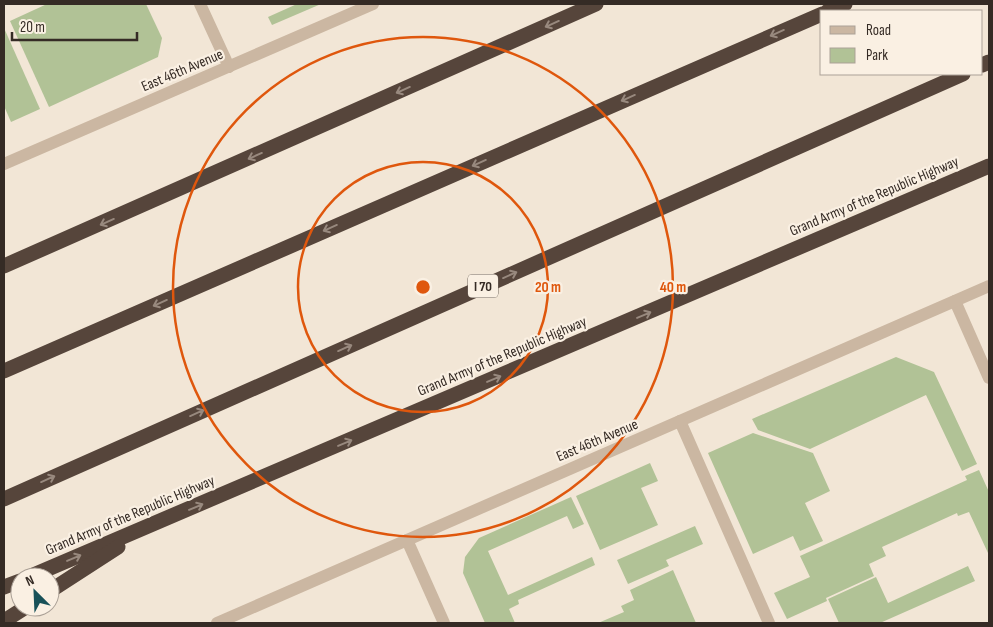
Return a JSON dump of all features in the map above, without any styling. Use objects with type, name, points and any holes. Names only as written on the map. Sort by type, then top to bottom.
[{"type":"highway","points":[[4,266],[85,232],[596,4]]},
{"type":"highway","points":[[830,10],[845,4]]},
{"type":"highway","points":[[4,371],[820,15]]},
{"type":"highway","name":"I 70","points":[[4,499],[961,75]]},
{"type":"highway","name":"Grand Army of the Republic Highway","points":[[53,567],[989,166]]},
{"type":"highway","points":[[4,258],[85,232]]},
{"type":"highway","points":[[60,585],[151,526]]},
{"type":"street","points":[[200,4],[229,67]]},
{"type":"street","name":"East 46th Avenue","points":[[4,164],[373,4]]},
{"type":"street","name":"East 46th Avenue","points":[[217,623],[989,286]]},
{"type":"street","points":[[955,301],[989,378]]},
{"type":"street","points":[[680,421],[769,623]]},
{"type":"street","points":[[407,540],[444,623]]},
{"type":"green space","points":[[47,4],[146,4],[162,38],[158,57],[49,107],[10,21]]},
{"type":"green space","points":[[297,4],[321,4],[272,25],[268,17]]},
{"type":"green space","points":[[4,28],[40,109],[11,122],[4,106]]},
{"type":"green space","points":[[896,357],[934,372],[977,464],[962,471],[926,395],[810,449],[758,430],[752,419]]},
{"type":"green space","points":[[753,433],[813,453],[830,491],[805,503],[823,541],[800,551],[793,536],[753,554],[708,453]]},
{"type":"green space","points":[[650,463],[658,481],[641,488],[658,525],[600,550],[576,496]]},
{"type":"green space","points":[[979,470],[989,492],[988,553],[969,512],[958,516],[957,513],[882,547],[886,556],[869,564],[874,576],[826,598],[827,601],[787,619],[774,593],[810,577],[800,556],[967,480],[965,476]]},
{"type":"green space","points":[[571,497],[584,524],[573,529],[567,516],[488,551],[508,595],[592,557],[595,565],[518,600],[519,604],[509,609],[515,623],[485,623],[463,573],[465,557],[479,538]]},
{"type":"green space","points":[[695,526],[703,544],[666,560],[669,566],[628,584],[617,560]]},
{"type":"green space","points":[[968,566],[975,581],[880,623],[839,623],[828,599],[876,577],[888,603]]},
{"type":"green space","points":[[673,570],[696,623],[598,623],[624,612],[621,606],[634,600],[630,590]]}]
